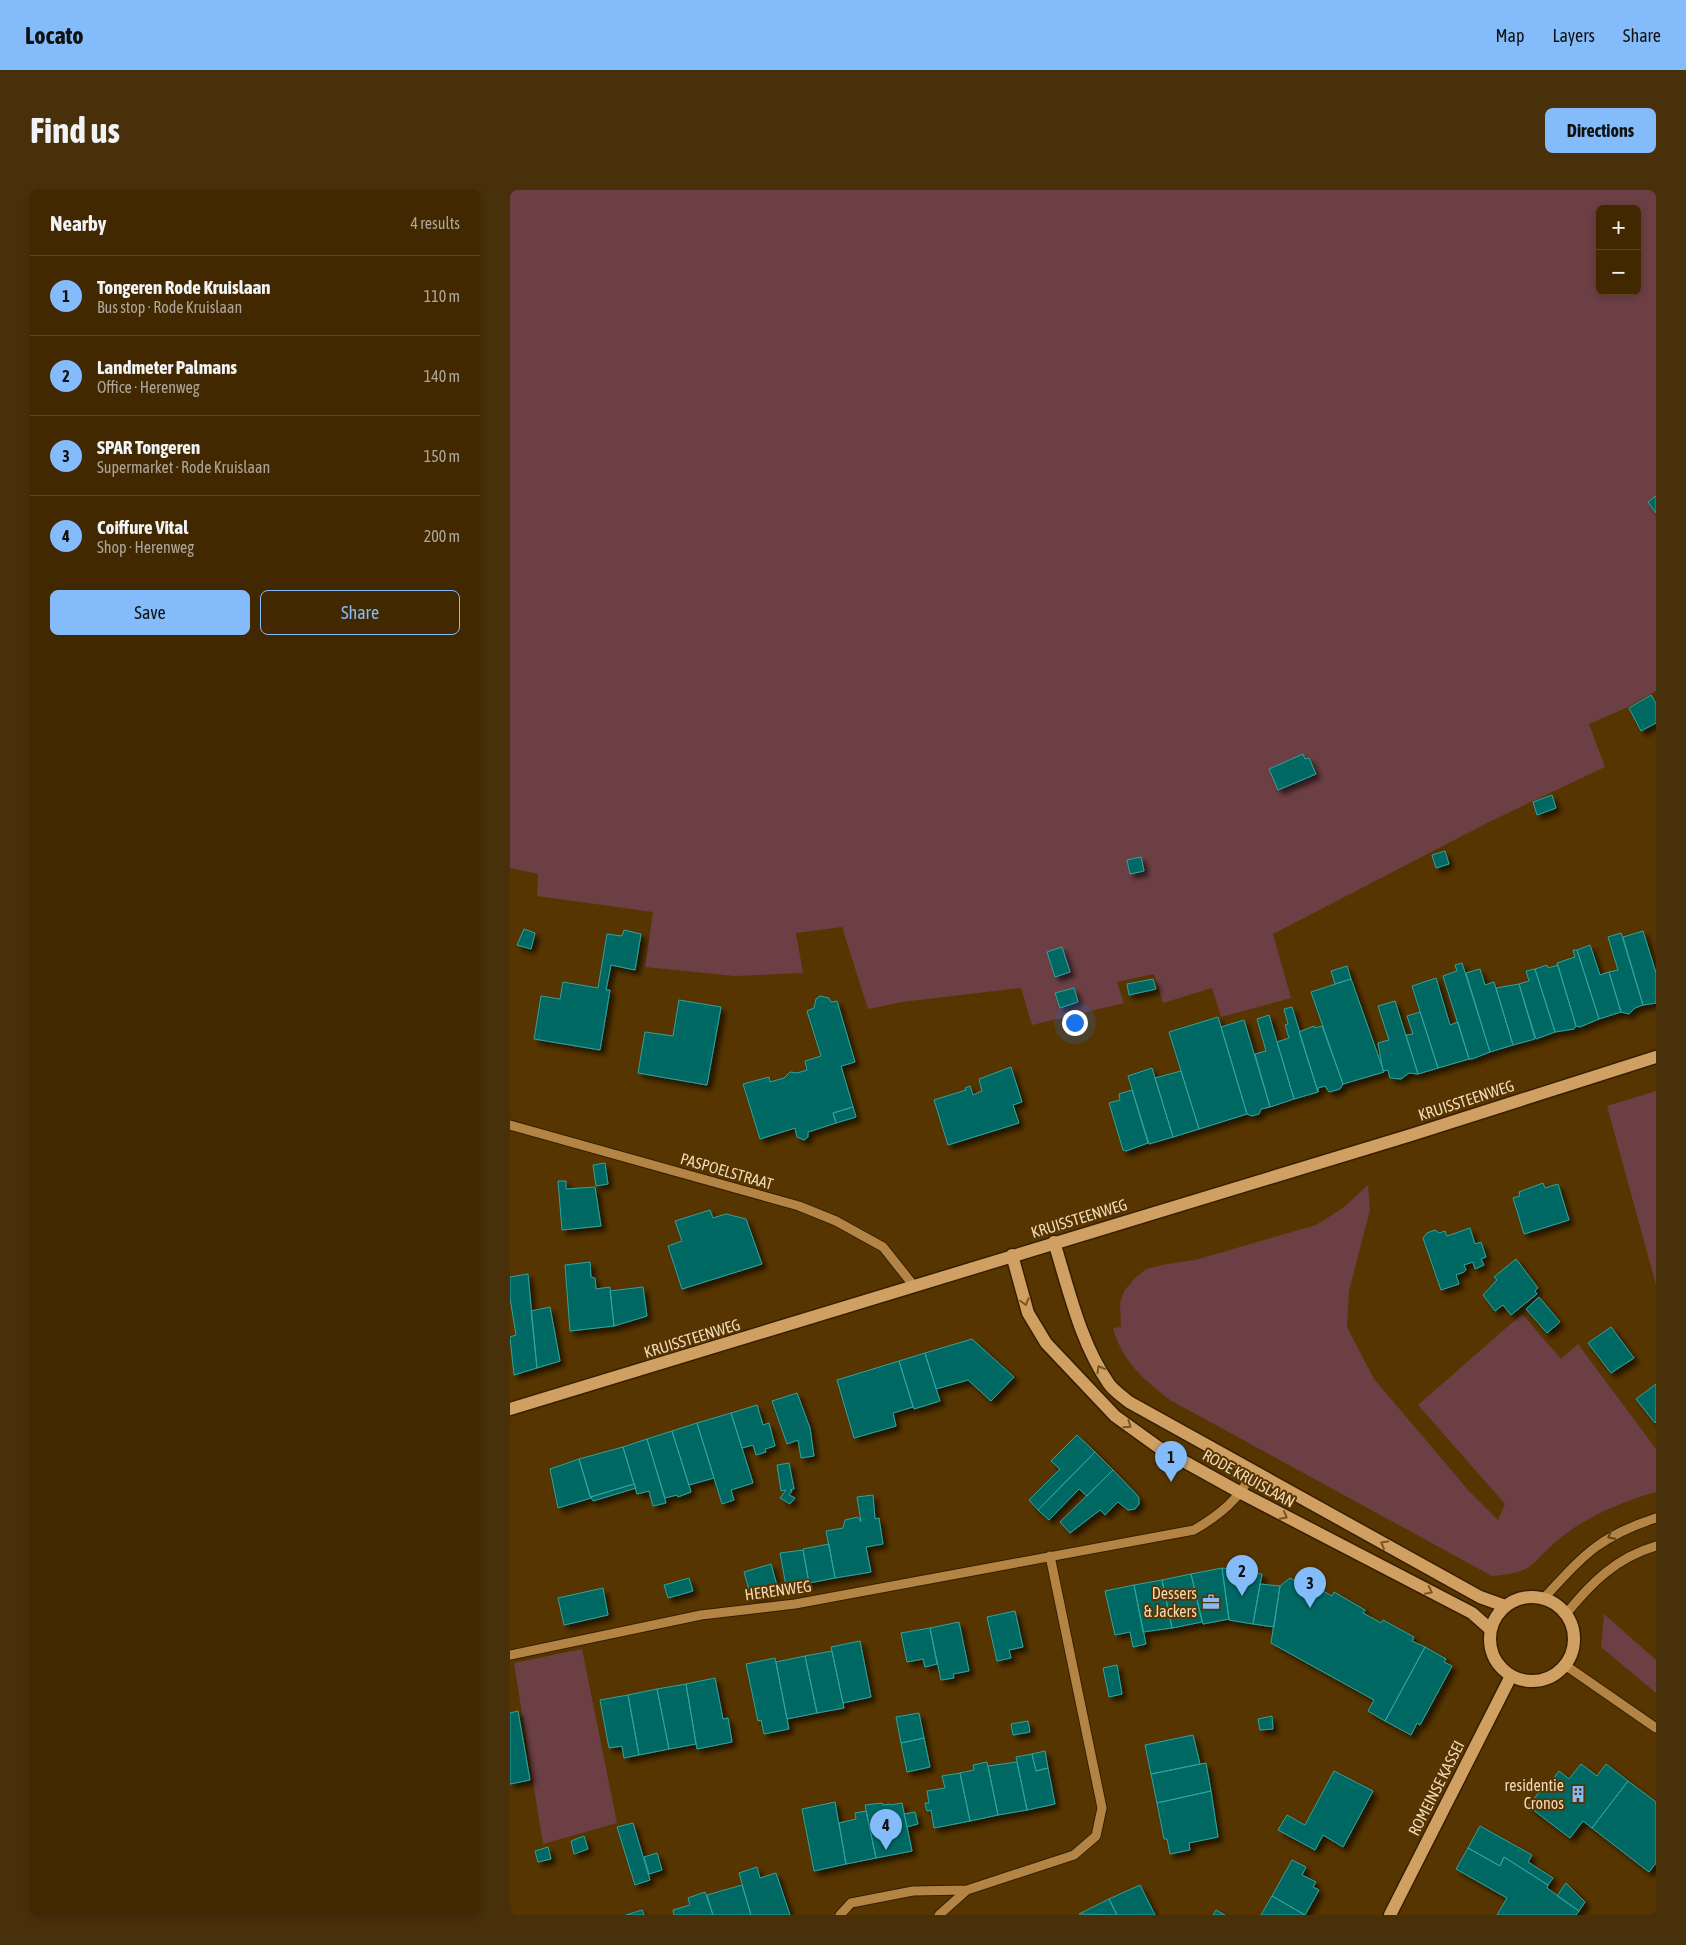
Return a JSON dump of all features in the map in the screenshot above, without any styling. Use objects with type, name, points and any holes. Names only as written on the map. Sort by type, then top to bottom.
[{"type":"main road","name":"KRUISSTEENWEG","points":[[510,1409],[1411,1135],[1656,1056]]},
{"type":"main road","name":"RODE KRUISLAAN","points":[[1054,1242],[1080,1328],[1097,1364],[1110,1385],[1129,1402],[1158,1420],[1480,1598],[1505,1606]]},
{"type":"main road","name":"RODE KRUISLAAN","points":[[1012,1255],[1028,1313],[1046,1343],[1104,1407],[1158,1446],[1241,1493],[1472,1613],[1490,1629]]},
{"type":"main road","points":[[1530,1596],[1544,1598],[1556,1604],[1566,1614],[1572,1626],[1574,1640],[1571,1653],[1565,1665],[1554,1675],[1540,1680],[1525,1680],[1511,1676],[1498,1665],[1491,1649],[1490,1629],[1495,1618],[1505,1606],[1517,1599],[1530,1596]]},
{"type":"main road","name":"ROMEINSE KASSEI","points":[[1390,1915],[1511,1676]]},
{"type":"street","name":"PASPOELSTRAAT","points":[[510,1126],[799,1206],[836,1221],[883,1246],[914,1286]]},
{"type":"street","name":"HERENWEG","points":[[510,1655],[701,1615],[794,1604],[1194,1530],[1214,1518],[1241,1493],[1253,1472]]},
{"type":"street","points":[[1544,1598],[1570,1569],[1609,1536],[1656,1518]]},
{"type":"street","points":[[1566,1614],[1604,1572],[1622,1559],[1656,1546]]},
{"type":"street","points":[[840,1915],[851,1903],[913,1891],[967,1890],[1074,1855],[1096,1836],[1102,1808],[1050,1556]]},
{"type":"street","points":[[1565,1665],[1656,1728]]},
{"type":"street","points":[[939,1915],[967,1890]]},
{"type":"shaded area","points":[[510,190],[1656,190],[1656,691],[1626,708],[1589,724],[1605,767],[1491,821],[1273,934],[1291,998],[1221,1017],[1212,988],[1163,1003],[1154,974],[1117,982],[1124,1003],[1032,1025],[1021,988],[902,1002],[868,1009],[842,927],[796,933],[803,973],[735,976],[645,967],[653,912],[537,896],[538,874],[510,868]]},
{"type":"shaded area","points":[[1656,1091],[1656,1285],[1607,1106]]},
{"type":"shaded area","points":[[1368,1185],[1370,1210],[1349,1291],[1347,1327],[1374,1379],[1469,1491],[1498,1520],[1505,1504],[1418,1405],[1522,1314],[1561,1359],[1578,1344],[1656,1449],[1656,1492],[1618,1505],[1581,1524],[1559,1539],[1525,1569],[1492,1576],[1170,1400],[1151,1385],[1128,1360],[1113,1328],[1121,1327],[1120,1303],[1124,1291],[1146,1269],[1195,1260],[1316,1225],[1343,1208]]},
{"type":"shaded area","points":[[1604,1614],[1656,1660],[1656,1693],[1601,1647]]},
{"type":"shaded area","points":[[582,1649],[617,1823],[543,1844],[514,1663]]},
{"type":"building","points":[[1656,496],[1656,513],[1648,502]]},
{"type":"building","points":[[1651,695],[1656,703],[1656,723],[1641,731],[1629,708]]},
{"type":"building","points":[[1303,754],[1305,759],[1309,758],[1316,774],[1278,790],[1269,769]]},
{"type":"building","points":[[1552,795],[1556,808],[1537,815],[1533,802]]},
{"type":"building","points":[[1445,851],[1449,864],[1436,868],[1432,855]]},
{"type":"building","points":[[1141,857],[1144,871],[1130,874],[1127,860]]},
{"type":"building","points":[[524,929],[535,933],[531,949],[517,945]]},
{"type":"building","points":[[624,930],[641,934],[635,970],[611,965],[606,990],[610,990],[600,1050],[534,1039],[541,996],[560,999],[563,982],[598,988],[607,934],[622,936]]},
{"type":"building","points":[[1643,931],[1656,973],[1656,1003],[1643,1005],[1623,937]]},
{"type":"building","points":[[1621,933],[1643,1005],[1635,1008],[1629,1014],[1621,1012],[1609,972],[1618,970],[1608,937]]},
{"type":"building","points":[[1590,945],[1600,975],[1609,972],[1621,1012],[1599,1019],[1577,950]]},
{"type":"building","points":[[1062,947],[1070,972],[1055,977],[1047,952]]},
{"type":"building","points":[[1573,950],[1577,950],[1599,1019],[1580,1027],[1576,1026],[1557,963],[1575,957]]},
{"type":"building","points":[[1462,963],[1490,1052],[1472,1059],[1469,1059],[1443,976],[1457,971],[1455,965]]},
{"type":"building","points":[[1547,965],[1548,968],[1558,965],[1576,1026],[1574,1029],[1555,1032],[1535,969]]},
{"type":"building","points":[[1347,966],[1351,979],[1335,984],[1331,971]]},
{"type":"building","points":[[1480,969],[1485,985],[1494,982],[1513,1045],[1490,1052],[1466,973]]},
{"type":"building","points":[[1535,969],[1555,1032],[1536,1039],[1519,984],[1529,981],[1526,971]]},
{"type":"building","points":[[1436,978],[1450,1025],[1458,1022],[1469,1059],[1438,1068],[1412,986]]},
{"type":"building","points":[[1153,979],[1156,989],[1129,995],[1127,984]]},
{"type":"building","points":[[1351,979],[1384,1072],[1343,1084],[1311,992]]},
{"type":"building","points":[[1519,984],[1535,1039],[1513,1045],[1496,988]]},
{"type":"building","points":[[1074,988],[1078,1002],[1060,1008],[1055,993]]},
{"type":"building","points":[[820,996],[829,998],[831,1002],[837,1001],[855,1062],[841,1066],[853,1107],[833,1113],[836,1123],[808,1132],[808,1137],[804,1140],[797,1137],[795,1128],[760,1139],[743,1084],[769,1077],[770,1082],[784,1078],[790,1072],[797,1073],[807,1070],[805,1061],[821,1056],[807,1011],[814,1008],[816,999]]},
{"type":"building","points":[[679,1000],[721,1007],[707,1085],[638,1073],[645,1032],[673,1036]]},
{"type":"building","points":[[1395,1001],[1418,1074],[1409,1073],[1401,1079],[1390,1078],[1388,1070],[1383,1071],[1378,1043],[1389,1040],[1378,1006]]},
{"type":"building","points":[[1292,1007],[1318,1092],[1294,1099],[1277,1042],[1289,1038],[1285,1025],[1288,1024],[1284,1009]]},
{"type":"building","points":[[1420,1012],[1438,1068],[1418,1074],[1406,1035],[1413,1034],[1407,1016]]},
{"type":"building","points":[[1269,1015],[1294,1099],[1270,1107],[1255,1054],[1266,1051],[1257,1019]]},
{"type":"building","points":[[1218,1017],[1247,1114],[1199,1129],[1169,1032]]},
{"type":"building","points":[[1244,1020],[1270,1107],[1261,1109],[1259,1114],[1252,1116],[1247,1114],[1221,1027]]},
{"type":"building","points":[[1314,1026],[1315,1028],[1322,1026],[1343,1084],[1340,1089],[1329,1092],[1325,1086],[1318,1088],[1318,1092],[1299,1032]]},
{"type":"building","points":[[1011,1067],[1022,1102],[1013,1105],[1019,1123],[948,1145],[934,1100],[966,1090],[965,1088],[970,1086],[973,1095],[982,1091],[979,1079]]},
{"type":"building","points":[[1152,1068],[1173,1137],[1149,1144],[1128,1076]]},
{"type":"building","points":[[1181,1071],[1199,1129],[1173,1137],[1155,1078]]},
{"type":"building","points":[[1132,1090],[1148,1143],[1126,1151],[1123,1150],[1109,1103],[1120,1100],[1119,1094]]},
{"type":"building","points":[[853,1107],[856,1117],[836,1123],[833,1113]]},
{"type":"building","points":[[605,1163],[608,1184],[596,1186],[593,1165]]},
{"type":"building","points":[[558,1181],[566,1181],[566,1189],[595,1187],[601,1226],[562,1230]]},
{"type":"building","points":[[1543,1183],[1545,1188],[1558,1184],[1569,1220],[1524,1234],[1513,1198],[1520,1196],[1519,1192]]},
{"type":"building","points":[[710,1210],[713,1218],[726,1214],[746,1219],[762,1264],[682,1289],[668,1246],[682,1241],[675,1221]]},
{"type":"building","points":[[1470,1228],[1475,1244],[1481,1242],[1486,1257],[1481,1259],[1484,1265],[1475,1269],[1473,1262],[1464,1265],[1466,1270],[1456,1275],[1459,1284],[1441,1290],[1423,1238],[1427,1233],[1435,1230],[1439,1233],[1445,1231],[1447,1236]]},
{"type":"building","points":[[1516,1259],[1538,1288],[1535,1291],[1537,1294],[1511,1315],[1503,1305],[1495,1311],[1483,1295],[1497,1280],[1494,1277]]},
{"type":"building","points":[[590,1262],[591,1277],[595,1278],[596,1289],[610,1287],[614,1326],[570,1331],[565,1265]]},
{"type":"building","points":[[528,1274],[537,1368],[514,1375],[510,1337],[516,1335],[510,1298],[510,1277]]},
{"type":"building","points":[[643,1287],[647,1316],[614,1326],[610,1291]]},
{"type":"building","points":[[1539,1297],[1560,1322],[1547,1333],[1526,1309]]},
{"type":"building","points":[[550,1307],[560,1361],[537,1368],[531,1311]]},
{"type":"building","points":[[1611,1327],[1634,1358],[1611,1373],[1588,1343]]},
{"type":"building","points":[[972,1339],[1014,1377],[991,1401],[968,1380],[936,1389],[925,1353]]},
{"type":"building","points":[[925,1353],[940,1401],[914,1409],[899,1361]]},
{"type":"building","points":[[899,1361],[913,1407],[893,1413],[896,1426],[854,1438],[837,1380]]},
{"type":"building","points":[[1656,1384],[1656,1422],[1655,1423],[1636,1399]]},
{"type":"building","points":[[797,1393],[810,1428],[814,1456],[801,1458],[798,1440],[787,1444],[772,1401]]},
{"type":"building","points":[[757,1405],[763,1425],[769,1423],[775,1446],[765,1449],[766,1452],[756,1455],[753,1445],[742,1448],[731,1413]]},
{"type":"building","points":[[731,1413],[753,1483],[731,1490],[734,1500],[722,1504],[697,1423]]},
{"type":"building","points":[[697,1423],[714,1478],[689,1485],[672,1431]]},
{"type":"building","points":[[672,1431],[691,1492],[678,1497],[677,1495],[665,1498],[647,1439]]},
{"type":"building","points":[[1077,1435],[1095,1452],[1038,1510],[1029,1500],[1060,1469],[1051,1461]]},
{"type":"building","points":[[647,1439],[666,1503],[653,1506],[649,1491],[637,1494],[623,1447]]},
{"type":"building","points":[[623,1447],[634,1484],[590,1497],[579,1459]]},
{"type":"building","points":[[1095,1452],[1113,1470],[1087,1496],[1079,1489],[1049,1520],[1038,1510]]},
{"type":"building","points":[[579,1459],[591,1498],[558,1508],[550,1469]]},
{"type":"building","points":[[789,1463],[794,1489],[790,1490],[792,1491],[789,1495],[795,1498],[790,1504],[780,1498],[786,1490],[781,1491],[777,1465]]},
{"type":"building","points":[[1113,1470],[1136,1494],[1139,1498],[1139,1504],[1135,1509],[1128,1510],[1118,1502],[1105,1515],[1100,1510],[1070,1533],[1060,1522]]},
{"type":"building","points":[[634,1484],[636,1488],[593,1501],[591,1497]]},
{"type":"building","points":[[873,1495],[875,1519],[879,1518],[883,1544],[866,1547],[871,1572],[835,1578],[826,1531],[843,1528],[845,1520],[858,1517],[861,1522],[857,1497]]},
{"type":"building","points":[[829,1544],[835,1578],[809,1583],[803,1549]]},
{"type":"building","points":[[803,1550],[809,1583],[786,1586],[780,1553]]},
{"type":"building","points":[[771,1564],[778,1589],[751,1597],[744,1572]]},
{"type":"building","points":[[1222,1568],[1262,1574],[1253,1624],[1229,1620]]},
{"type":"building","points":[[1222,1568],[1229,1619],[1203,1624],[1191,1574]]},
{"type":"building","points":[[1191,1574],[1202,1622],[1172,1628],[1162,1580]]},
{"type":"building","points":[[689,1578],[693,1591],[668,1598],[664,1585]]},
{"type":"building","points":[[1290,1578],[1299,1583],[1301,1579],[1332,1596],[1334,1592],[1365,1610],[1363,1613],[1381,1623],[1383,1620],[1414,1637],[1412,1641],[1425,1647],[1385,1721],[1368,1711],[1374,1700],[1271,1643],[1280,1586]]},
{"type":"building","points":[[1162,1580],[1172,1628],[1143,1632],[1134,1585]]},
{"type":"building","points":[[1260,1584],[1280,1586],[1274,1627],[1253,1624]]},
{"type":"building","points":[[1134,1585],[1146,1644],[1133,1647],[1130,1632],[1115,1635],[1105,1591]]},
{"type":"building","points":[[603,1588],[608,1615],[564,1625],[558,1598]]},
{"type":"building","points":[[1015,1611],[1023,1647],[1009,1650],[1011,1658],[997,1661],[987,1617]]},
{"type":"building","points":[[959,1622],[969,1671],[953,1674],[954,1678],[941,1680],[930,1628]]},
{"type":"building","points":[[930,1628],[937,1664],[925,1667],[923,1659],[907,1662],[901,1633]]},
{"type":"building","points":[[860,1641],[871,1697],[843,1703],[831,1647]]},
{"type":"building","points":[[1425,1647],[1446,1659],[1444,1662],[1452,1666],[1420,1725],[1417,1723],[1411,1735],[1385,1721]]},
{"type":"building","points":[[832,1651],[844,1708],[817,1713],[805,1656]]},
{"type":"building","points":[[805,1656],[817,1713],[787,1719],[776,1662]]},
{"type":"building","points":[[775,1658],[789,1729],[764,1734],[761,1720],[758,1721],[746,1664]]},
{"type":"building","points":[[1117,1665],[1122,1694],[1109,1697],[1103,1668]]},
{"type":"building","points":[[715,1678],[723,1719],[728,1718],[732,1742],[697,1749],[686,1684]]},
{"type":"building","points":[[686,1684],[696,1744],[669,1749],[657,1689]]},
{"type":"building","points":[[657,1689],[669,1749],[639,1755],[628,1695]]},
{"type":"building","points":[[628,1695],[639,1755],[624,1758],[622,1746],[609,1748],[600,1700]]},
{"type":"building","points":[[518,1711],[530,1780],[510,1784],[510,1713]]},
{"type":"building","points":[[919,1713],[924,1738],[901,1743],[896,1717]]},
{"type":"building","points":[[1272,1716],[1273,1729],[1260,1730],[1258,1719]]},
{"type":"building","points":[[1028,1721],[1030,1732],[1013,1735],[1011,1724]]},
{"type":"building","points":[[1193,1735],[1200,1764],[1151,1774],[1145,1745]]},
{"type":"building","points":[[924,1738],[930,1767],[907,1772],[901,1743]]},
{"type":"building","points":[[1045,1751],[1048,1768],[1036,1771],[1032,1754]]},
{"type":"building","points":[[1032,1754],[1036,1771],[1048,1768],[1055,1804],[1027,1810],[1016,1757]]},
{"type":"building","points":[[987,1762],[998,1815],[970,1821],[960,1773],[974,1770],[973,1765]]},
{"type":"building","points":[[1017,1762],[1027,1810],[998,1815],[988,1766]]},
{"type":"building","points":[[1206,1763],[1211,1791],[1157,1803],[1151,1774]]},
{"type":"building","name":"residentie Cronos","points":[[1581,1764],[1597,1776],[1606,1764],[1628,1781],[1592,1828],[1583,1821],[1570,1838],[1528,1806],[1549,1780],[1551,1782],[1559,1771],[1569,1779]]},
{"type":"building","points":[[1334,1771],[1373,1791],[1343,1847],[1323,1835],[1315,1850],[1278,1830],[1287,1815],[1305,1825]]},
{"type":"building","points":[[960,1773],[970,1821],[934,1828],[931,1810],[927,1811],[925,1803],[929,1803],[927,1791],[945,1788],[942,1776]]},
{"type":"building","name":"residentie Cronos","points":[[1628,1781],[1656,1802],[1656,1863],[1649,1872],[1592,1828]]},
{"type":"building","points":[[1211,1791],[1218,1837],[1189,1843],[1190,1850],[1170,1854],[1167,1839],[1164,1839],[1157,1803]]},
{"type":"building","points":[[835,1802],[846,1864],[814,1871],[802,1809]]},
{"type":"building","points":[[882,1803],[883,1805],[890,1805],[902,1803],[912,1851],[876,1858],[865,1805]]},
{"type":"building","points":[[866,1811],[876,1858],[846,1864],[839,1823],[856,1819],[855,1813]]},
{"type":"building","points":[[915,1812],[918,1824],[907,1827],[904,1814]]},
{"type":"building","points":[[633,1823],[650,1880],[635,1885],[617,1827]]},
{"type":"building","points":[[1480,1826],[1532,1855],[1528,1862],[1553,1878],[1548,1885],[1504,1857],[1500,1866],[1468,1848]]},
{"type":"building","points":[[584,1836],[588,1849],[574,1854],[571,1841]]},
{"type":"building","points":[[548,1847],[551,1859],[538,1862],[535,1851]]},
{"type":"building","points":[[1468,1848],[1500,1866],[1504,1857],[1548,1885],[1547,1888],[1579,1911],[1576,1915],[1497,1915],[1507,1898],[1456,1869]]},
{"type":"building","points":[[657,1853],[662,1870],[649,1874],[644,1857]]},
{"type":"building","points":[[1292,1860],[1306,1867],[1302,1875],[1316,1882],[1313,1887],[1319,1890],[1305,1915],[1272,1896]]},
{"type":"building","points":[[757,1867],[760,1878],[776,1873],[790,1915],[751,1915],[739,1873]]},
{"type":"building","points":[[1566,1883],[1585,1902],[1579,1911],[1557,1896]]},
{"type":"building","points":[[742,1885],[751,1915],[713,1915],[707,1895]]},
{"type":"building","points":[[1140,1885],[1155,1915],[1117,1915],[1109,1899]]},
{"type":"building","points":[[705,1892],[713,1915],[674,1915],[673,1910],[690,1905],[688,1898]]},
{"type":"building","points":[[1272,1896],[1305,1915],[1261,1915]]},
{"type":"building","points":[[1109,1899],[1117,1915],[1079,1914]]},
{"type":"building","points":[[642,1910],[644,1915],[626,1915]]},
{"type":"building","points":[[1216,1910],[1225,1915],[1213,1915]]},
{"type":"place","name":"Tongeren Rode Kruislaan","points":[[1171,1482]]},
{"type":"place","name":"Landmeter Palmans","points":[[1242,1596]]},
{"type":"place","name":"Dessers & Jackers","points":[[1211,1602]]},
{"type":"place","name":"SPAR Tongeren","points":[[1310,1608]]},
{"type":"place","name":"residentie Cronos","points":[[1578,1794]]},
{"type":"place","name":"Coiffure Vital","points":[[886,1850]]}]
